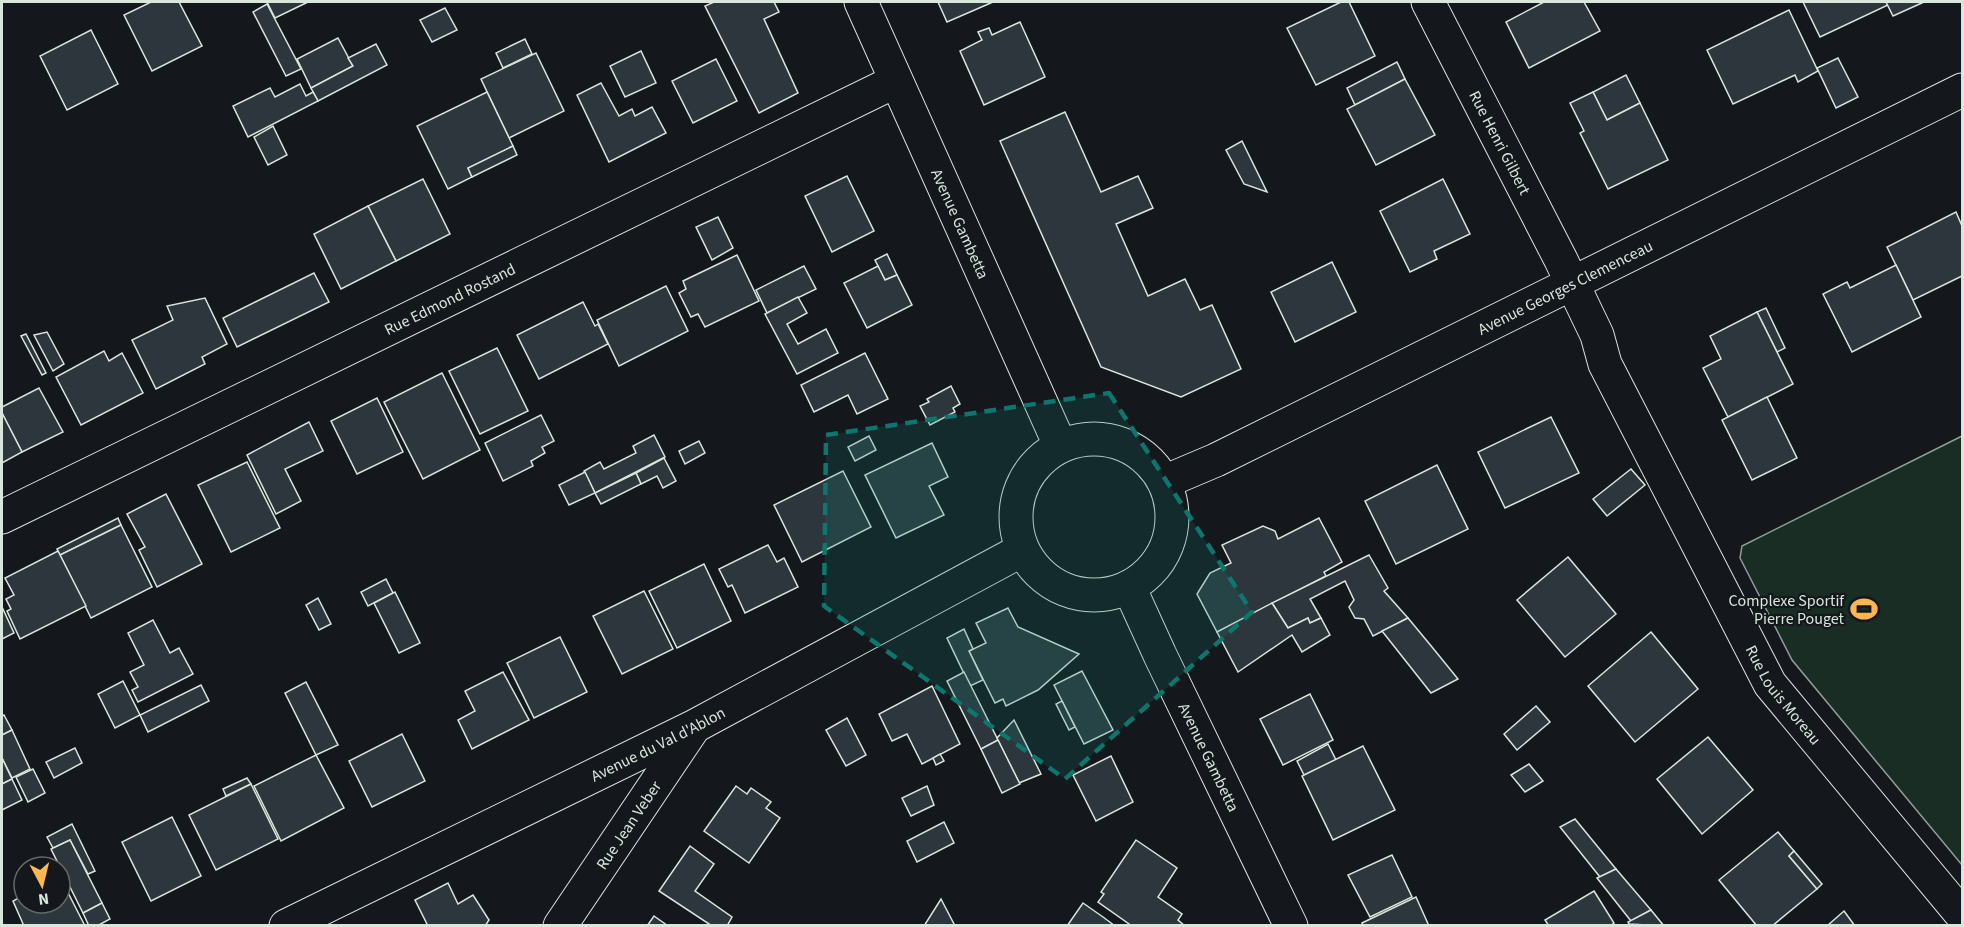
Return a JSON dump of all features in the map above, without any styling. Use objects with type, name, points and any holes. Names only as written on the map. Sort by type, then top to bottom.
[{"type":"street","name":"Avenue Gambetta","points":[[861,2],[1060,445]]},
{"type":"street","name":"Rue Henri Gilbert","points":[[1428,2],[1571,282]]},
{"type":"street","name":"Rue Edmond Rostand","points":[[2,517],[896,81]]},
{"type":"street","name":"Avenue Georges Clemenceau","points":[[1164,482],[1216,460],[1962,90]]},
{"type":"street","name":"Rue Louis Moreau","points":[[1571,282],[1597,335],[1605,364],[1770,684],[1962,915]]},
{"type":"street","points":[[1084,438],[1108,439],[1131,447],[1150,462],[1164,482],[1172,505],[1172,530],[1164,553],[1149,573],[1130,587],[1105,595],[1080,595],[1056,586],[1036,571],[1022,550],[1015,526],[1016,501],[1024,478],[1040,459],[1060,445],[1084,438]]},
{"type":"street","name":"Avenue du Val d'Ablon","points":[[286,926],[695,726],[1022,550]]},
{"type":"street","name":"Avenue Gambetta","points":[[1130,587],[1280,919]]},
{"type":"street","name":"Rue Jean Veber","points":[[560,926],[695,726]]},
{"type":"highlighted area","points":[[1109,393],[1252,612],[1065,779],[824,606],[826,435]]},
{"type":"green space","name":"Complexe Sportif Pierre Pouget","points":[[1962,436],[1962,865],[1792,660],[1740,558],[1742,546]]},
{"type":"building","points":[[151,2],[179,2],[202,46],[152,71],[124,15]]},
{"type":"building","points":[[267,2],[308,2],[275,18]]},
{"type":"building","points":[[714,2],[774,2],[779,12],[764,19],[798,93],[759,113],[705,6]]},
{"type":"building","points":[[938,2],[993,2],[947,22]]},
{"type":"building","points":[[1341,2],[1349,2],[1375,56],[1316,85],[1287,28]]},
{"type":"building","points":[[1544,2],[1584,2],[1600,31],[1529,68],[1506,22]]},
{"type":"building","points":[[1803,2],[1886,2],[1888,5],[1820,37]]},
{"type":"building","points":[[1886,2],[1924,2],[1893,16]]},
{"type":"building","points":[[267,4],[301,69],[286,76],[253,12]]},
{"type":"building","points":[[445,8],[457,30],[432,42],[420,20]]},
{"type":"building","points":[[1789,10],[1818,71],[1798,82],[1795,75],[1733,104],[1707,50]]},
{"type":"building","points":[[1020,22],[1045,77],[984,105],[960,51],[982,40],[978,32],[989,28],[992,35]]},
{"type":"building","points":[[91,30],[118,84],[67,110],[40,56]]},
{"type":"building","points":[[338,38],[353,66],[311,88],[297,59]]},
{"type":"building","points":[[525,39],[532,54],[503,68],[496,53]]},
{"type":"building","points":[[376,44],[387,65],[318,101],[311,88],[353,66],[348,58]]},
{"type":"building","points":[[641,51],[656,83],[625,97],[610,66]]},
{"type":"building","points":[[536,53],[564,111],[509,138],[481,79]]},
{"type":"building","points":[[1838,58],[1858,97],[1836,108],[1817,68]]},
{"type":"building","points":[[716,59],[737,101],[693,123],[672,81]]},
{"type":"building","points":[[1397,62],[1405,79],[1355,105],[1347,88]]},
{"type":"building","points":[[1626,75],[1640,103],[1607,120],[1593,92]]},
{"type":"building","points":[[1405,79],[1435,135],[1376,165],[1347,109]]},
{"type":"building","points":[[601,83],[619,116],[632,109],[635,116],[652,107],[666,133],[609,162],[577,95]]},
{"type":"building","points":[[300,84],[306,96],[313,92],[318,101],[248,137],[233,106],[270,88],[275,97]]},
{"type":"building","points":[[487,92],[513,146],[468,168],[472,177],[448,189],[417,126]]},
{"type":"building","points":[[1593,92],[1607,120],[1640,103],[1668,160],[1608,189],[1580,133],[1584,131],[1570,103]]},
{"type":"building","points":[[1065,112],[1101,192],[1138,176],[1153,208],[1116,224],[1148,296],[1185,279],[1200,310],[1212,305],[1241,369],[1181,397],[1101,367],[1000,141]]},
{"type":"building","points":[[273,126],[287,155],[268,165],[254,137]]},
{"type":"building","points":[[1242,141],[1267,192],[1244,184],[1226,150]]},
{"type":"building","points":[[513,146],[517,155],[472,177],[468,168]]},
{"type":"building","points":[[847,176],[874,231],[832,252],[805,196]]},
{"type":"building","points":[[423,179],[450,234],[396,261],[368,206]]},
{"type":"building","points":[[1443,179],[1470,234],[1434,251],[1437,259],[1410,272],[1380,211]]},
{"type":"building","points":[[368,206],[396,261],[341,289],[314,234]]},
{"type":"building","points":[[1956,212],[1962,226],[1962,276],[1913,300],[1887,247]]},
{"type":"building","points":[[718,217],[733,248],[712,260],[696,227]]},
{"type":"building","points":[[887,254],[897,275],[885,280],[875,260]]},
{"type":"building","points":[[737,255],[759,301],[705,327],[698,314],[691,317],[679,293],[686,289],[683,281]]},
{"type":"building","points":[[1332,262],[1356,312],[1295,342],[1271,292]]},
{"type":"building","points":[[1896,265],[1921,317],[1852,352],[1823,294],[1847,282],[1850,288]]},
{"type":"building","points":[[804,266],[816,289],[767,313],[756,290]]},
{"type":"building","points":[[878,266],[885,280],[897,275],[912,305],[867,328],[844,283]]},
{"type":"building","points":[[314,273],[329,302],[237,347],[223,318]]},
{"type":"building","points":[[666,286],[688,331],[619,366],[597,320]]},
{"type":"building","points":[[798,297],[807,313],[787,324],[798,344],[826,329],[838,353],[797,374],[765,314]]},
{"type":"building","points":[[205,298],[227,344],[202,357],[205,364],[156,389],[132,340],[173,320],[167,306]]},
{"type":"building","points":[[583,302],[595,326],[598,324],[608,344],[539,379],[517,335]]},
{"type":"building","points":[[1766,308],[1785,348],[1777,352],[1757,312]]},
{"type":"building","points":[[1757,312],[1793,384],[1728,417],[1703,368],[1721,359],[1710,336]]},
{"type":"building","points":[[47,332],[64,364],[53,371],[34,335]]},
{"type":"building","points":[[26,334],[46,373],[42,375],[21,336]]},
{"type":"building","points":[[497,348],[528,411],[480,434],[449,371]]},
{"type":"building","points":[[104,351],[109,361],[122,353],[143,393],[81,425],[56,377]]},
{"type":"building","points":[[865,353],[888,399],[857,414],[848,395],[814,412],[801,385]]},
{"type":"building","points":[[442,373],[480,450],[423,479],[384,402]]},
{"type":"building","points":[[951,386],[960,404],[953,408],[955,412],[930,425],[920,406],[929,402],[927,399]]},
{"type":"building","points":[[39,388],[63,432],[22,452],[2,413],[2,407]]},
{"type":"building","points":[[1767,397],[1797,458],[1752,480],[1722,420]]},
{"type":"building","points":[[377,398],[403,452],[357,474],[331,421]]},
{"type":"building","points":[[2,413],[22,452],[2,463]]},
{"type":"building","points":[[541,415],[554,441],[542,447],[545,453],[531,461],[533,466],[503,481],[485,443]]},
{"type":"building","points":[[1551,417],[1579,473],[1505,508],[1478,452]]},
{"type":"building","points":[[309,422],[323,451],[285,469],[301,501],[276,514],[247,455]]},
{"type":"building","points":[[654,435],[665,457],[595,493],[584,471],[600,462],[604,469],[636,453],[633,446]]},
{"type":"building","points":[[869,436],[876,450],[855,461],[848,447]]},
{"type":"building","points":[[699,441],[705,453],[685,464],[679,451]]},
{"type":"building","points":[[932,443],[948,477],[929,486],[944,515],[896,538],[865,475]]},
{"type":"building","points":[[664,458],[676,481],[663,488],[657,476],[641,484],[636,473]]},
{"type":"building","points":[[247,462],[280,528],[231,552],[198,485]]},
{"type":"building","points":[[1437,465],[1468,529],[1396,564],[1365,501]]},
{"type":"building","points":[[1631,469],[1645,485],[1607,516],[1593,499]]},
{"type":"building","points":[[843,471],[871,527],[802,562],[774,505]]},
{"type":"building","points":[[585,472],[595,493],[569,505],[559,485]]},
{"type":"building","points":[[636,473],[641,484],[601,504],[595,493]]},
{"type":"building","points":[[166,494],[202,564],[157,587],[139,550],[145,547],[127,514]]},
{"type":"building","points":[[118,518],[121,525],[60,555],[57,549]]},
{"type":"building","points":[[1319,518],[1342,562],[1324,572],[1326,576],[1217,632],[1197,594],[1210,573],[1231,563],[1222,545],[1263,526],[1275,531],[1278,539]]},
{"type":"building","points":[[121,525],[152,587],[91,618],[60,555]]},
{"type":"building","points":[[768,545],[777,562],[784,558],[798,587],[745,613],[732,585],[728,587],[719,569]]},
{"type":"building","points":[[58,551],[86,606],[20,639],[7,611],[11,609],[6,599],[14,595],[5,578]]},
{"type":"building","points":[[1369,555],[1388,588],[1384,591],[1408,618],[1373,636],[1364,619],[1355,618],[1349,607],[1354,600],[1345,581],[1310,599],[1321,618],[1310,623],[1308,618],[1288,628],[1272,603]]},
{"type":"building","points":[[1568,557],[1616,614],[1565,657],[1517,600]]},
{"type":"building","points":[[704,564],[731,621],[677,648],[649,591]]},
{"type":"building","points":[[386,579],[393,593],[368,606],[361,592]]},
{"type":"building","points":[[644,591],[673,649],[622,674],[593,616]]},
{"type":"building","points":[[395,592],[420,643],[399,653],[374,603]]},
{"type":"building","points":[[318,598],[331,624],[319,630],[306,605]]},
{"type":"building","points":[[1272,603],[1288,628],[1308,618],[1310,623],[1321,618],[1330,635],[1302,652],[1292,635],[1238,672],[1217,632]]},
{"type":"building","points":[[2,607],[14,633],[2,639]]},
{"type":"building","points":[[1008,608],[1018,627],[1079,654],[1038,690],[1006,706],[1003,699],[995,703],[969,651],[986,643],[976,623]]},
{"type":"building","points":[[1408,618],[1458,679],[1431,693],[1382,631]]},
{"type":"building","points":[[153,620],[170,653],[179,648],[193,674],[138,702],[132,690],[138,687],[130,672],[144,665],[128,633]]},
{"type":"building","points":[[964,629],[973,649],[969,651],[983,680],[970,686],[947,638]]},
{"type":"building","points":[[1651,632],[1698,689],[1635,742],[1588,686]]},
{"type":"building","points":[[560,637],[587,692],[534,718],[507,663]]},
{"type":"building","points":[[1082,671],[1113,730],[1084,744],[1054,685]]},
{"type":"building","points":[[503,672],[529,720],[472,749],[458,720],[475,711],[465,691]]},
{"type":"building","points":[[964,672],[998,740],[981,749],[947,681]]},
{"type":"building","points":[[123,681],[140,715],[115,728],[98,694]]},
{"type":"building","points":[[306,682],[338,745],[316,755],[285,693]]},
{"type":"building","points":[[201,685],[209,701],[148,732],[140,715]]},
{"type":"building","points":[[932,686],[960,744],[922,764],[907,734],[892,741],[879,714]]},
{"type":"building","points":[[1310,694],[1333,740],[1283,765],[1260,719]]},
{"type":"building","points":[[1062,701],[1075,727],[1069,730],[1056,704]]},
{"type":"building","points":[[1536,706],[1550,722],[1517,750],[1504,734]]},
{"type":"building","points":[[4,715],[12,730],[2,735],[2,716]]},
{"type":"building","points":[[847,718],[866,755],[846,766],[826,730]]},
{"type":"building","points":[[1014,720],[1041,774],[1019,783],[997,738]]},
{"type":"building","points":[[12,730],[30,769],[12,778],[2,758],[2,735]]},
{"type":"building","points":[[402,734],[425,781],[372,807],[349,761]]},
{"type":"building","points":[[1708,737],[1753,790],[1702,834],[1657,779]]},
{"type":"building","points":[[998,740],[1020,784],[1002,793],[981,749]]},
{"type":"building","points":[[1328,744],[1336,760],[1304,775],[1297,761]]},
{"type":"building","points":[[1363,746],[1395,810],[1333,840],[1302,776]]},
{"type":"building","points":[[75,748],[82,763],[54,778],[46,762]]},
{"type":"building","points":[[940,754],[944,761],[936,765],[933,758]]},
{"type":"building","points":[[316,755],[344,808],[281,841],[254,786]]},
{"type":"building","points":[[1111,756],[1133,802],[1096,821],[1073,775]]},
{"type":"building","points":[[2,758],[12,779],[2,784]]},
{"type":"building","points":[[1529,764],[1543,781],[1525,792],[1511,775]]},
{"type":"building","points":[[33,769],[45,793],[28,802],[16,777]]},
{"type":"building","points":[[247,778],[251,784],[226,796],[223,789]]},
{"type":"building","points":[[12,779],[22,800],[2,810],[2,784]]},
{"type":"building","points":[[251,784],[278,839],[216,870],[189,815]]},
{"type":"building","points":[[736,786],[747,794],[751,788],[771,802],[766,808],[780,818],[749,863],[704,831]]},
{"type":"building","points":[[927,786],[934,805],[911,816],[902,798]]},
{"type":"building","points":[[172,817],[201,876],[151,901],[122,842]]},
{"type":"building","points":[[1575,819],[1616,869],[1600,877],[1560,827]]},
{"type":"building","points":[[944,822],[954,843],[917,862],[907,841]]},
{"type":"building","points":[[72,824],[95,871],[88,874],[70,840],[53,848],[47,837]]},
{"type":"building","points":[[1778,832],[1794,851],[1789,856],[1817,889],[1772,926],[1757,926],[1719,880]]},
{"type":"building","points":[[70,840],[102,903],[83,913],[72,891],[72,855],[54,855],[51,849]]},
{"type":"building","points":[[1136,840],[1177,868],[1158,897],[1182,914],[1178,920],[1185,926],[1132,926],[1098,902],[1104,894],[1101,892]]},
{"type":"building","points":[[690,846],[714,864],[695,891],[732,917],[727,926],[712,926],[659,891]]},
{"type":"building","points":[[1794,851],[1822,884],[1817,889],[1789,856]]},
{"type":"building","points":[[1392,855],[1412,897],[1370,917],[1348,875]]},
{"type":"building","points":[[1616,869],[1651,910],[1631,921],[1597,878]]},
{"type":"building","points":[[448,883],[458,904],[473,895],[489,920],[485,926],[428,926],[415,900]]},
{"type":"building","points":[[1594,891],[1614,923],[1610,926],[1549,926],[1545,920]]},
{"type":"building","points":[[1416,897],[1429,926],[1363,926],[1362,923]]},
{"type":"building","points":[[941,899],[953,926],[924,926]]},
{"type":"building","points":[[72,901],[85,926],[24,926],[19,915],[72,915]]},
{"type":"building","points":[[102,903],[110,919],[97,926],[89,926],[83,913]]},
{"type":"building","points":[[1083,903],[1103,917],[1115,926],[1067,926]]},
{"type":"building","points":[[1651,910],[1664,926],[1629,924],[1628,922]]},
{"type":"building","points":[[1844,911],[1855,926],[1827,926]]},
{"type":"building","points":[[654,916],[668,926],[647,926]]},
{"type":"place","name":"Complexe Sportif Pierre Pouget","points":[[1864,609]]}]
